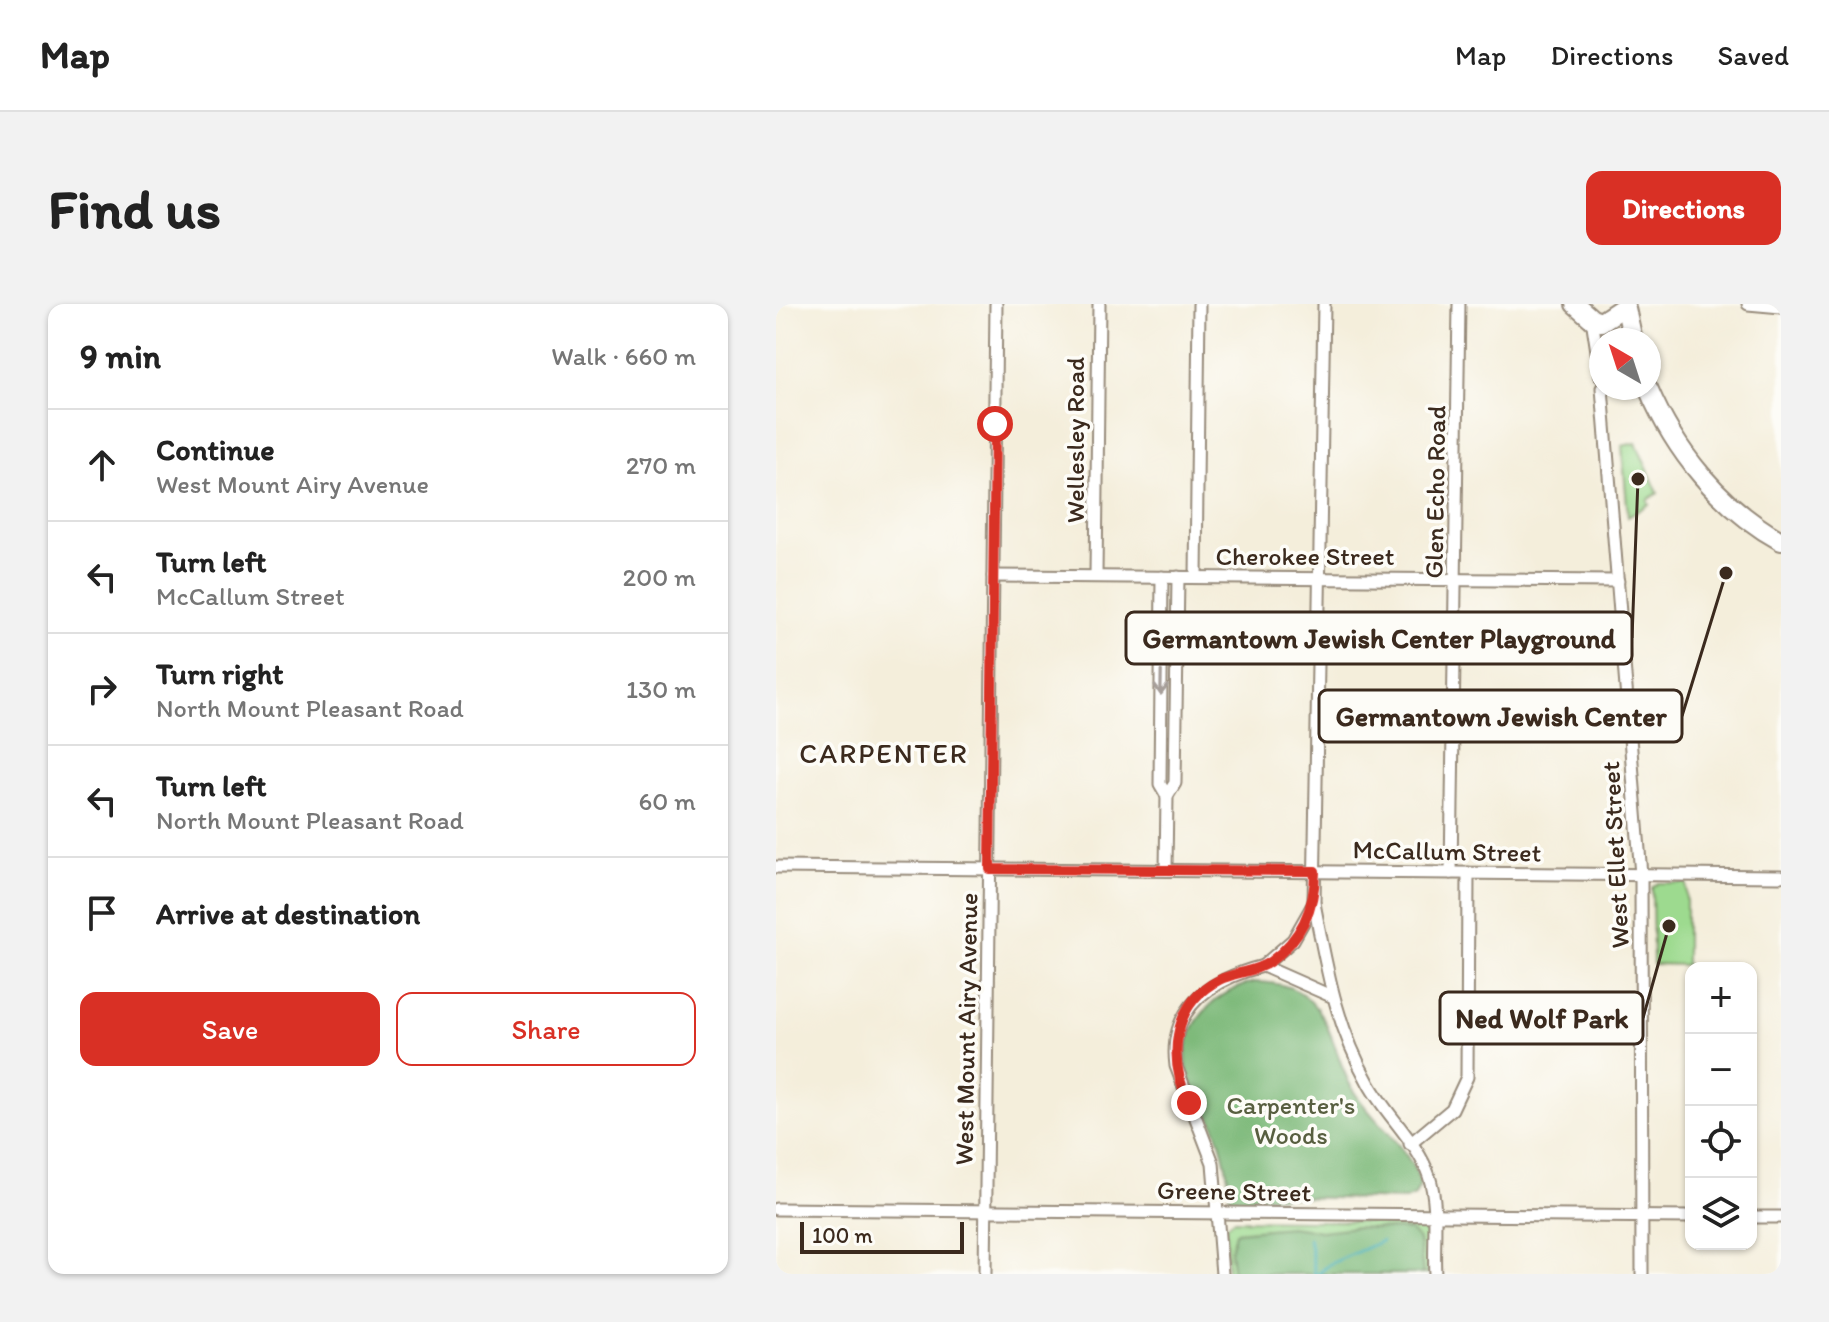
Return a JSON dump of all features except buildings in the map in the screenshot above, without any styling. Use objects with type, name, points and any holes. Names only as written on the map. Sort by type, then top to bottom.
[{"type":"main road","points":[[1576,304],[1592,319],[1606,320],[1626,305],[1631,328]]},
{"type":"main road","points":[[1654,400],[1668,428],[1700,474],[1739,513],[1781,541]]},
{"type":"street","name":"West Mount Airy Avenue","points":[[985,1274],[996,304]]},
{"type":"street","name":"Wellesley Road","points":[[1096,576],[1099,304]]},
{"type":"street","points":[[1196,577],[1199,304]]},
{"type":"street","points":[[1324,304],[1314,903],[1331,996],[1362,1072],[1430,1179],[1435,1274]]},
{"type":"street","name":"Glen Echo Road","points":[[1451,873],[1459,304]]},
{"type":"street","points":[[1748,304],[1778,306]]},
{"type":"street","points":[[1592,319],[1593,328]]},
{"type":"street","name":"West Ellet Street","points":[[1603,400],[1641,875],[1642,1274]]},
{"type":"street","name":"Cherokee Street","points":[[993,576],[1618,581]]},
{"type":"street","points":[[1162,577],[1160,784],[1167,796]]},
{"type":"street","points":[[1166,870],[1167,796],[1175,783],[1178,577]]},
{"type":"street","name":"McCallum Street","points":[[776,867],[1781,876]]},
{"type":"street","points":[[1410,1144],[1452,1109],[1467,1077],[1468,873]]},
{"type":"street","points":[[1222,1274],[1219,1213],[1210,1151],[1178,1075],[1176,1039],[1184,1015],[1201,993],[1226,977],[1263,966],[1293,940],[1314,903]]},
{"type":"street","points":[[1263,966],[1331,996]]},
{"type":"street","name":"Greene Street","points":[[776,1209],[1685,1217]]},
{"type":"street","points":[[1757,1217],[1781,1217]]},
{"type":"green space","points":[[1636,443],[1658,493],[1647,500],[1649,504],[1628,517],[1622,446]]},
{"type":"green space","points":[[1658,883],[1686,883],[1685,965],[1653,964],[1652,888]]},
{"type":"green space","name":"Carpenter's Woods","points":[[1254,982],[1288,987],[1301,993],[1315,1006],[1353,1090],[1410,1161],[1420,1185],[1415,1196],[1406,1200],[1258,1196],[1242,1201],[1230,1198],[1226,1166],[1217,1134],[1189,1077],[1186,1060],[1188,1043],[1201,1016],[1224,995]]},
{"type":"green space","name":"Carpenter's Woods","points":[[1233,1220],[1420,1222],[1426,1228],[1428,1274],[1227,1274],[1226,1226]]},
{"type":"green space","name":"Carpenter's Woods","points":[[1290,1227],[1321,1231],[1356,1227],[1410,1230],[1419,1240],[1423,1274],[1233,1274],[1230,1251],[1235,1232]]},
{"type":"waterway","points":[[1309,1238],[1315,1274]]},
{"type":"waterway","points":[[1318,1274],[1330,1264],[1382,1241]]},
{"type":"place","name":"Germantown Jewish Center Playground","points":[[1638,479]]},
{"type":"place","name":"Germantown Jewish Center","points":[[1726,573]]},
{"type":"place","name":"Ned Wolf Park","points":[[1669,926]]},
{"type":"district","name":"CARPENTER","points":[[884,753]]},
{"type":"route","points":[[995,424],[990,869],[1315,871],[1314,903],[1293,940],[1263,966],[1215,982],[1201,993],[1184,1015],[1178,1031],[1175,1057],[1189,1103]]}]
